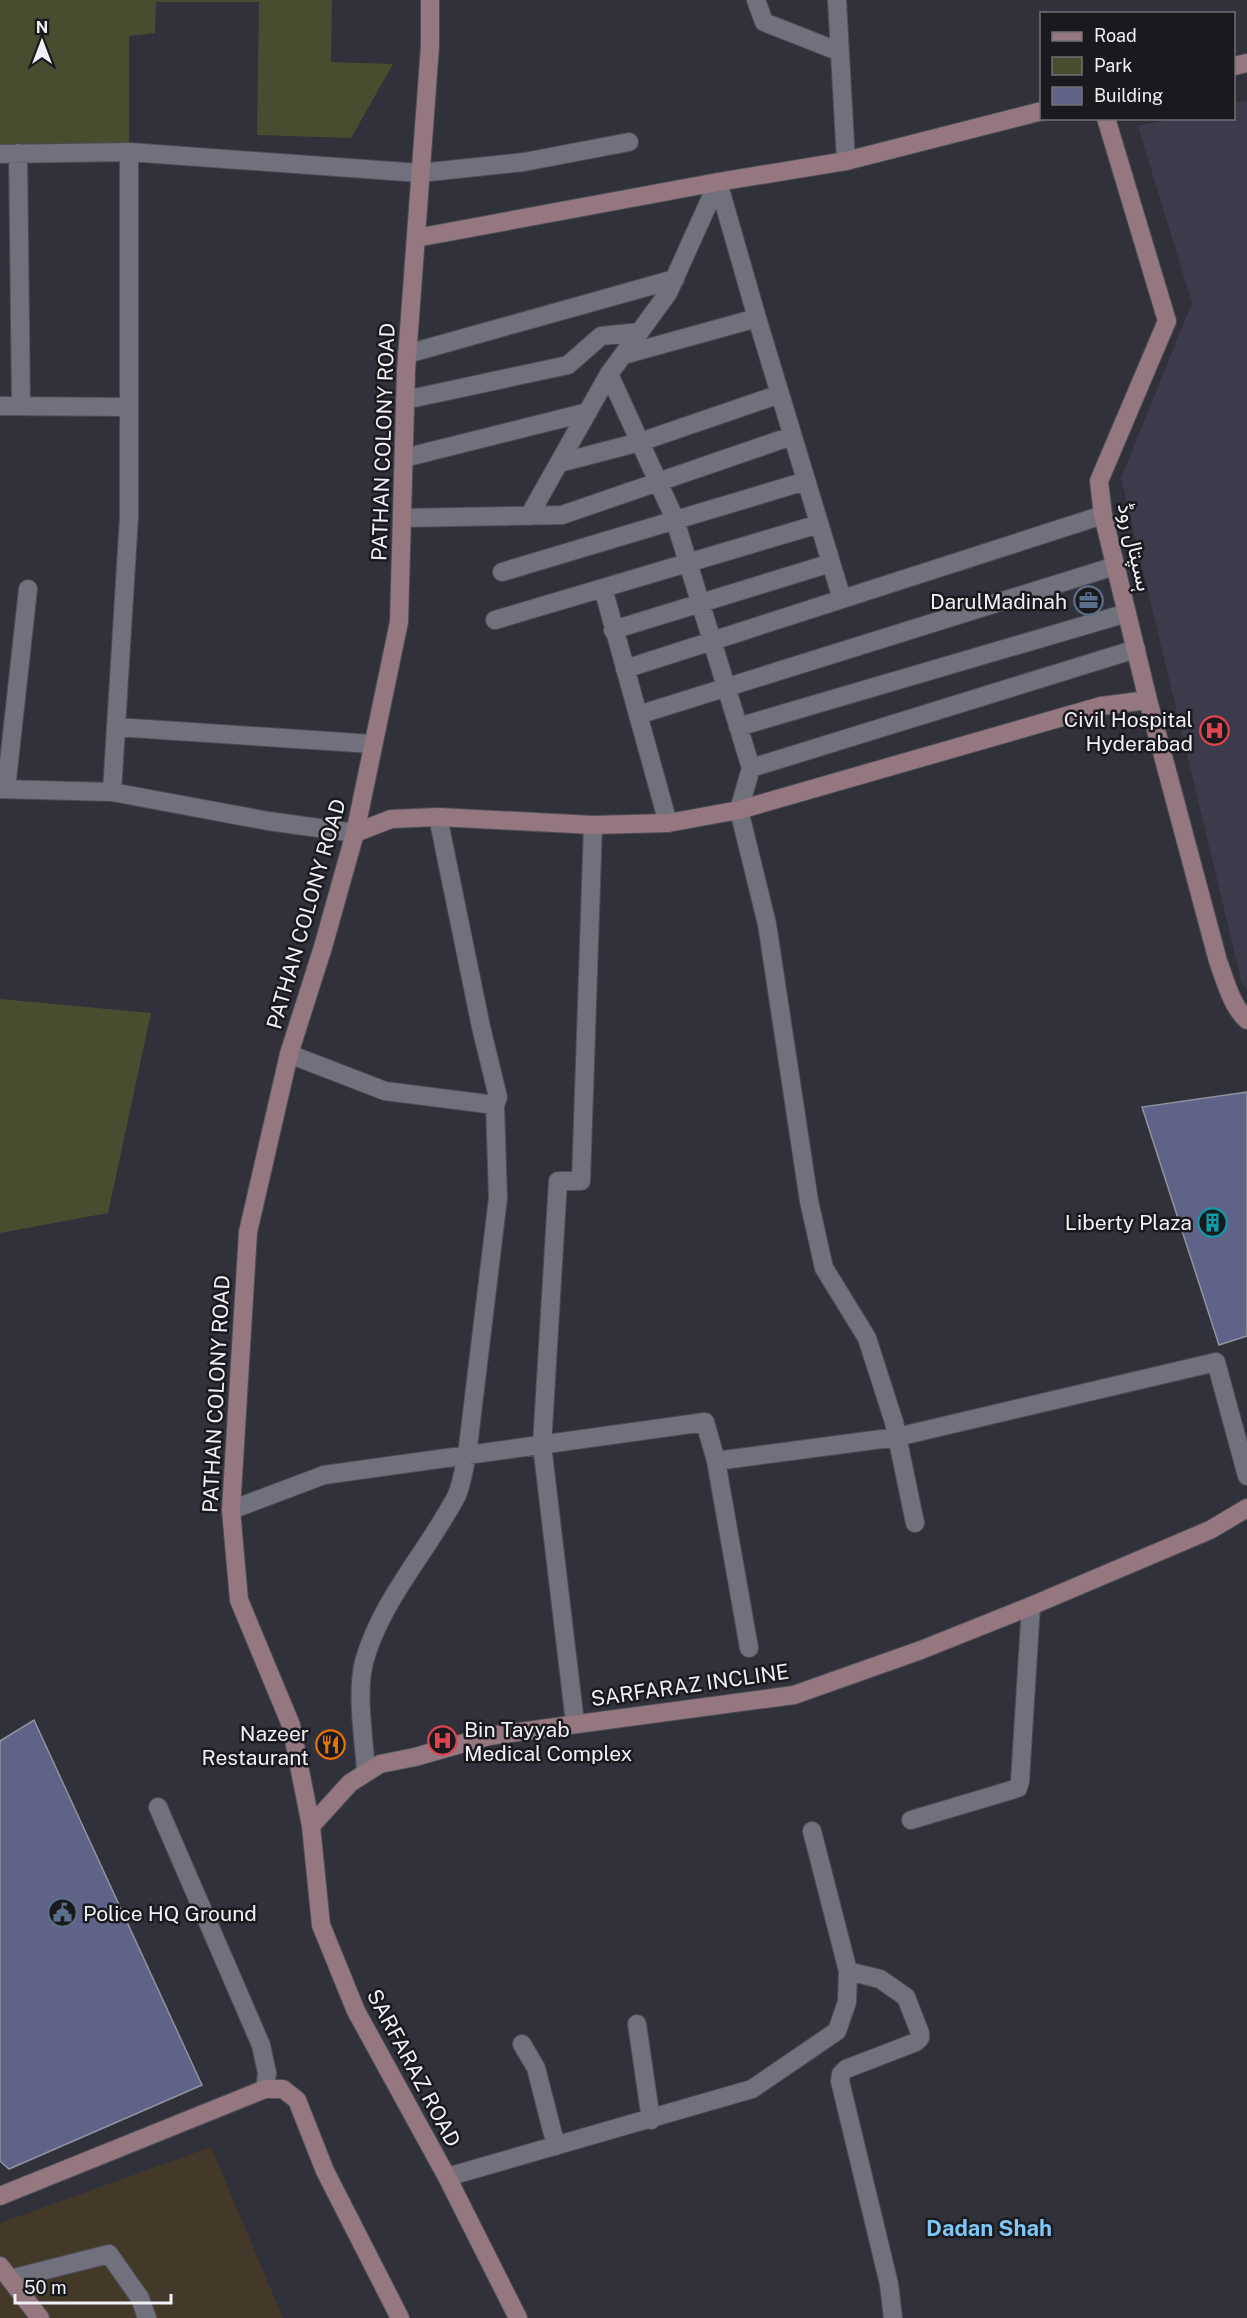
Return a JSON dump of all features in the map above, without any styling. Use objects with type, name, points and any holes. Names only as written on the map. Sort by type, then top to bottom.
[{"type":"street","name":"PATHAN COLONY ROAD","points":[[311,1826],[291,1725],[239,1600],[231,1510],[248,1232],[289,1054],[324,947],[355,832],[399,622],[407,354],[430,46],[430,0]]},
{"type":"street","points":[[756,0],[764,22],[840,52]]},
{"type":"street","points":[[837,0],[846,161]]},
{"type":"street","points":[[416,238],[718,182],[846,161],[1040,111]]},
{"type":"street","name":"ہسپتال روڈ","points":[[1107,120],[1167,321],[1100,481],[1103,515],[1148,700],[1218,962],[1231,994],[1242,1016],[1247,1020]]},
{"type":"street","points":[[21,406],[9,154],[129,152],[420,173],[524,162],[629,142]]},
{"type":"street","points":[[112,792],[129,517],[129,152]]},
{"type":"street","points":[[529,516],[609,374],[668,293],[718,182]]},
{"type":"street","points":[[718,182],[842,599]]},
{"type":"street","points":[[407,354],[675,279]]},
{"type":"street","points":[[623,355],[757,318]]},
{"type":"street","points":[[405,400],[568,365],[601,336],[640,332]]},
{"type":"street","points":[[609,374],[675,520],[751,768],[739,810],[767,924],[809,1201],[825,1268],[867,1338],[897,1437],[915,1523]]},
{"type":"street","points":[[559,464],[640,442],[780,394]]},
{"type":"street","points":[[0,406],[129,407]]},
{"type":"street","points":[[404,458],[588,412]]},
{"type":"street","points":[[402,518],[562,515],[792,436]]},
{"type":"street","points":[[502,572],[806,481]]},
{"type":"street","points":[[625,669],[1103,515]]},
{"type":"street","points":[[495,620],[819,524]]},
{"type":"street","points":[[613,630],[831,563]]},
{"type":"street","points":[[638,715],[1116,566]]},
{"type":"street","points":[[603,588],[668,823]]},
{"type":"street","points":[[28,589],[3,789],[112,792],[268,822],[355,832],[391,819],[438,817],[593,825],[668,823],[739,810],[1101,706],[1148,700]]},
{"type":"street","points":[[738,728],[1127,613]]},
{"type":"street","points":[[751,768],[1136,649]]},
{"type":"street","points":[[116,728],[373,744]]},
{"type":"street","points":[[366,1771],[362,1696],[364,1663],[385,1612],[458,1493],[467,1455],[498,1197],[495,1105],[498,1097],[481,1027],[438,817]]},
{"type":"street","points":[[575,1723],[542,1445],[558,1180],[581,1180],[593,825]]},
{"type":"street","name":"ہسپتال روڈ","points":[[1231,994],[1247,1012]]},
{"type":"street","points":[[289,1054],[385,1091],[495,1105]]},
{"type":"street","points":[[716,1461],[897,1437],[1216,1362],[1247,1476]]},
{"type":"street","points":[[231,1510],[324,1475],[705,1422],[716,1461],[749,1648]]},
{"type":"street","name":"SARFARAZ INCLINE","points":[[311,1826],[350,1783],[380,1764],[415,1757],[489,1736],[794,1695],[921,1650],[1031,1606],[1210,1530],[1247,1508]]},
{"type":"street","points":[[910,1820],[1018,1788],[1031,1606]]},
{"type":"street","points":[[158,1807],[261,2045],[267,2073],[265,2089]]},
{"type":"street","name":"SARFARAZ ROAD","points":[[311,1826],[321,1925],[356,2011],[447,2177],[518,2318]]},
{"type":"street","points":[[447,2177],[752,2090],[837,2031],[847,2002],[848,1971],[812,1831]]},
{"type":"street","points":[[848,1971],[880,1979],[906,1996],[920,2033],[920,2038],[915,2043],[846,2069],[840,2080],[889,2284],[893,2318]]},
{"type":"street","points":[[637,2024],[651,2120]]},
{"type":"street","points":[[522,2044],[536,2068],[556,2146]]},
{"type":"street","points":[[0,2196],[265,2089],[283,2089],[297,2100],[325,2171],[400,2318]]},
{"type":"street","points":[[38,2318],[5,2272],[109,2254],[140,2298],[147,2318]]},
{"type":"shaded area","name":"Civil Hospital Hyderabad","points":[[1247,100],[1247,989],[1242,984],[1121,478],[1192,303],[1138,126],[1165,120],[1235,120],[1235,103]]},
{"type":"shaded area","points":[[211,2147],[283,2318],[0,2318],[0,2223]]},
{"type":"green space","points":[[0,0],[332,0],[331,62],[393,64],[351,138],[257,135],[259,2],[156,2],[155,33],[129,36],[129,152],[0,154]]},
{"type":"green space","points":[[0,999],[151,1013],[108,1213],[0,1233]]},
{"type":"building","name":"Liberty Plaza","points":[[1247,1092],[1247,1336],[1219,1345],[1142,1107]]},
{"type":"building","name":"Police HQ Ground","points":[[34,1720],[202,2085],[9,2169],[0,2161],[0,1741]]},
{"type":"place","name":"DarulMadinah","points":[[1088,601]]},
{"type":"place","name":"Civil Hospital Hyderabad","points":[[1214,731]]},
{"type":"place","name":"Liberty Plaza","points":[[1213,1222]]},
{"type":"place","name":"Bin Tayyab Medical Complex","points":[[443,1741]]},
{"type":"place","name":"Nazeer Restaurant","points":[[330,1745]]},
{"type":"place","name":"Police HQ Ground","points":[[62,1913]]},
{"type":"district","name":"Dadan Shah","points":[[989,2228]]}]
